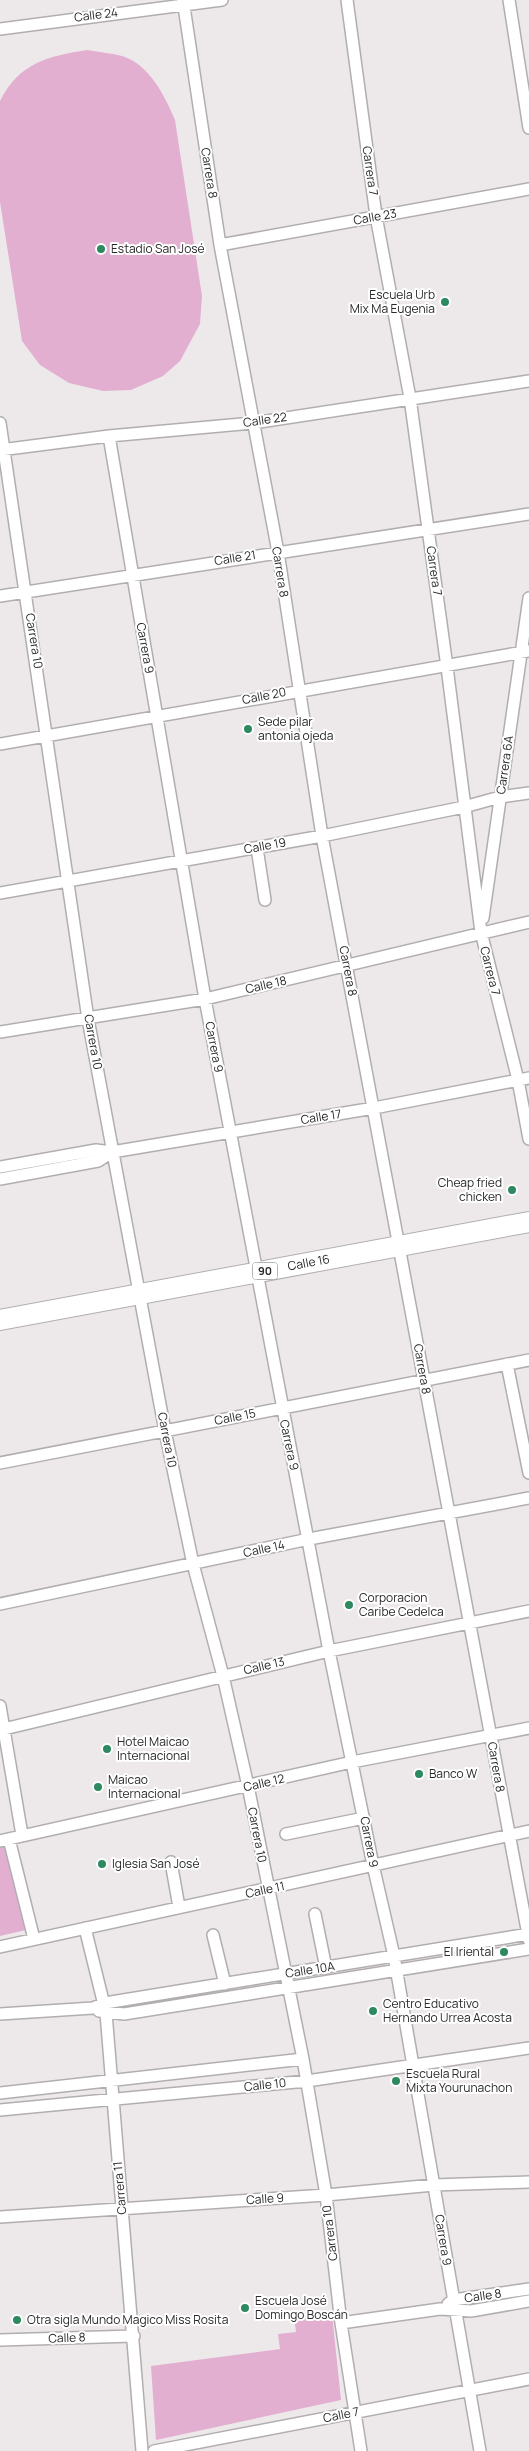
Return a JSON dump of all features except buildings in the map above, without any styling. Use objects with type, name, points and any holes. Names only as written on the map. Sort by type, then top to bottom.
[{"type":"highway","name":"Calle 16","points":[[0,1320],[529,1222]]},
{"type":"street","name":"Calle 24","points":[[0,29],[183,3],[222,0]]},
{"type":"street","name":"Carrera 7","points":[[347,0],[376,216],[410,398],[481,932],[523,1079],[529,1139]]},
{"type":"street","points":[[509,0],[529,128]]},
{"type":"street","name":"Carrera 8","points":[[183,3],[220,245],[278,552],[322,836],[348,966],[469,1624],[529,1936]]},
{"type":"street","name":"Calle 23","points":[[220,245],[529,189]]},
{"type":"street","name":"Calle 22","points":[[2,450],[110,436],[253,423],[529,381]]},
{"type":"street","name":"Carrera 10","points":[[0,423],[2,450],[48,737],[88,1019],[165,1431],[193,1564],[223,1676],[248,1786],[268,1890],[290,1988],[326,2195],[353,2412],[361,2451]]},
{"type":"street","name":"Carrera 9","points":[[110,436],[180,861],[229,1131],[329,1651],[372,1865],[397,1970],[480,2451]]},
{"type":"street","name":"Calle 21","points":[[0,596],[529,514]]},
{"type":"street","name":"Carrera 6A","points":[[481,932],[500,797],[525,652],[529,598]]},
{"type":"street","name":"Calle 20","points":[[0,744],[48,737],[298,690],[447,667],[525,652]]},
{"type":"street","name":"Calle 19","points":[[0,893],[322,836],[464,807],[500,797],[529,793]]},
{"type":"street","points":[[258,848],[265,900]]},
{"type":"street","name":"Calle 18","points":[[0,1032],[205,999],[529,922]]},
{"type":"street","name":"Calle 17","points":[[0,1167],[96,1150],[112,1152],[374,1108],[523,1079]]},
{"type":"street","name":"Calle 17","points":[[0,1179],[98,1161],[112,1152]]},
{"type":"street","name":"Calle 15","points":[[0,1463],[529,1360]]},
{"type":"street","points":[[507,1364],[529,1473]]},
{"type":"street","name":"Calle 14","points":[[0,1604],[308,1539],[529,1498]]},
{"type":"street","name":"Calle 13","points":[[2,1729],[329,1651],[529,1611]]},
{"type":"street","points":[[0,1706],[2,1729],[22,1835]]},
{"type":"street","name":"Calle 12","points":[[4,1840],[352,1762],[529,1728]]},
{"type":"street","points":[[286,1834],[364,1818]]},
{"type":"street","name":"Calle 11","points":[[0,1947],[179,1907],[268,1890],[529,1831]]},
{"type":"street","points":[[4,1840],[34,1939]]},
{"type":"street","points":[[170,1862],[179,1907]]},
{"type":"street","points":[[315,1914],[326,1968]]},
{"type":"street","name":"Carrera 11","points":[[85,1928],[105,2008],[134,2336],[142,2451]]},
{"type":"street","points":[[214,1935],[225,1984]]},
{"type":"street","name":"Calle 10A","points":[[0,2014],[105,2008],[225,1984],[529,1936]]},
{"type":"street","name":"Calle 10A","points":[[105,2008],[124,2014],[529,1949]]},
{"type":"street","name":"Calle 10","points":[[0,2110],[306,2081],[529,2048]]},
{"type":"street","points":[[0,2093],[303,2059]]},
{"type":"street","name":"Calle 9","points":[[0,2217],[326,2195],[434,2185],[529,2182]]},
{"type":"street","name":"Calle 8","points":[[341,2323],[440,2309],[529,2289]]},
{"type":"street","name":"Calle 8","points":[[454,2306],[529,2301]]},
{"type":"street","name":"Calle 8","points":[[0,2340],[134,2336]]},
{"type":"street","name":"Calle 7","points":[[154,2451],[529,2379]]},
{"type":"shaded area","name":"Estadio San José","points":[[87,50],[109,53],[132,60],[148,73],[155,82],[171,111],[175,120],[202,296],[200,324],[180,361],[163,376],[131,390],[103,391],[69,383],[40,365],[22,341],[0,202],[0,101],[16,78],[36,64],[60,55]]},
{"type":"shaded area","points":[[6,1843],[26,1930],[0,1936],[0,1844]]},
{"type":"shaded area","points":[[332,2314],[341,2400],[156,2440],[151,2366],[280,2349],[278,2334],[296,2332],[294,2317]]},
{"type":"place","name":"Estadio San José","points":[[101,249]]},
{"type":"place","name":"Escuela Urb Mix Ma Eugenia","points":[[445,302]]},
{"type":"place","name":"Sede pilar antonia ojeda","points":[[248,729]]},
{"type":"place","name":"Cheap fried chicken","points":[[512,1190]]},
{"type":"place","name":"Corporacion Caribe Cedelca","points":[[349,1605]]},
{"type":"place","name":"Hotel Maicao Internacional","points":[[107,1749]]},
{"type":"place","name":"Banco W","points":[[419,1774]]},
{"type":"place","name":"Maicao Internacional","points":[[98,1787]]},
{"type":"place","name":"Iglesia San José","points":[[102,1864]]},
{"type":"place","name":"El lriental","points":[[504,1952]]},
{"type":"place","name":"Centro Educativo Hernando Urrea Acosta","points":[[373,2011]]},
{"type":"place","name":"Escuela Rural Mixta Yourunachon","points":[[396,2081]]},
{"type":"place","name":"Escuela José Domingo Boscán","points":[[245,2308]]},
{"type":"place","name":"Otra sigla Mundo Magico Miss Rosita","points":[[17,2320]]}]
